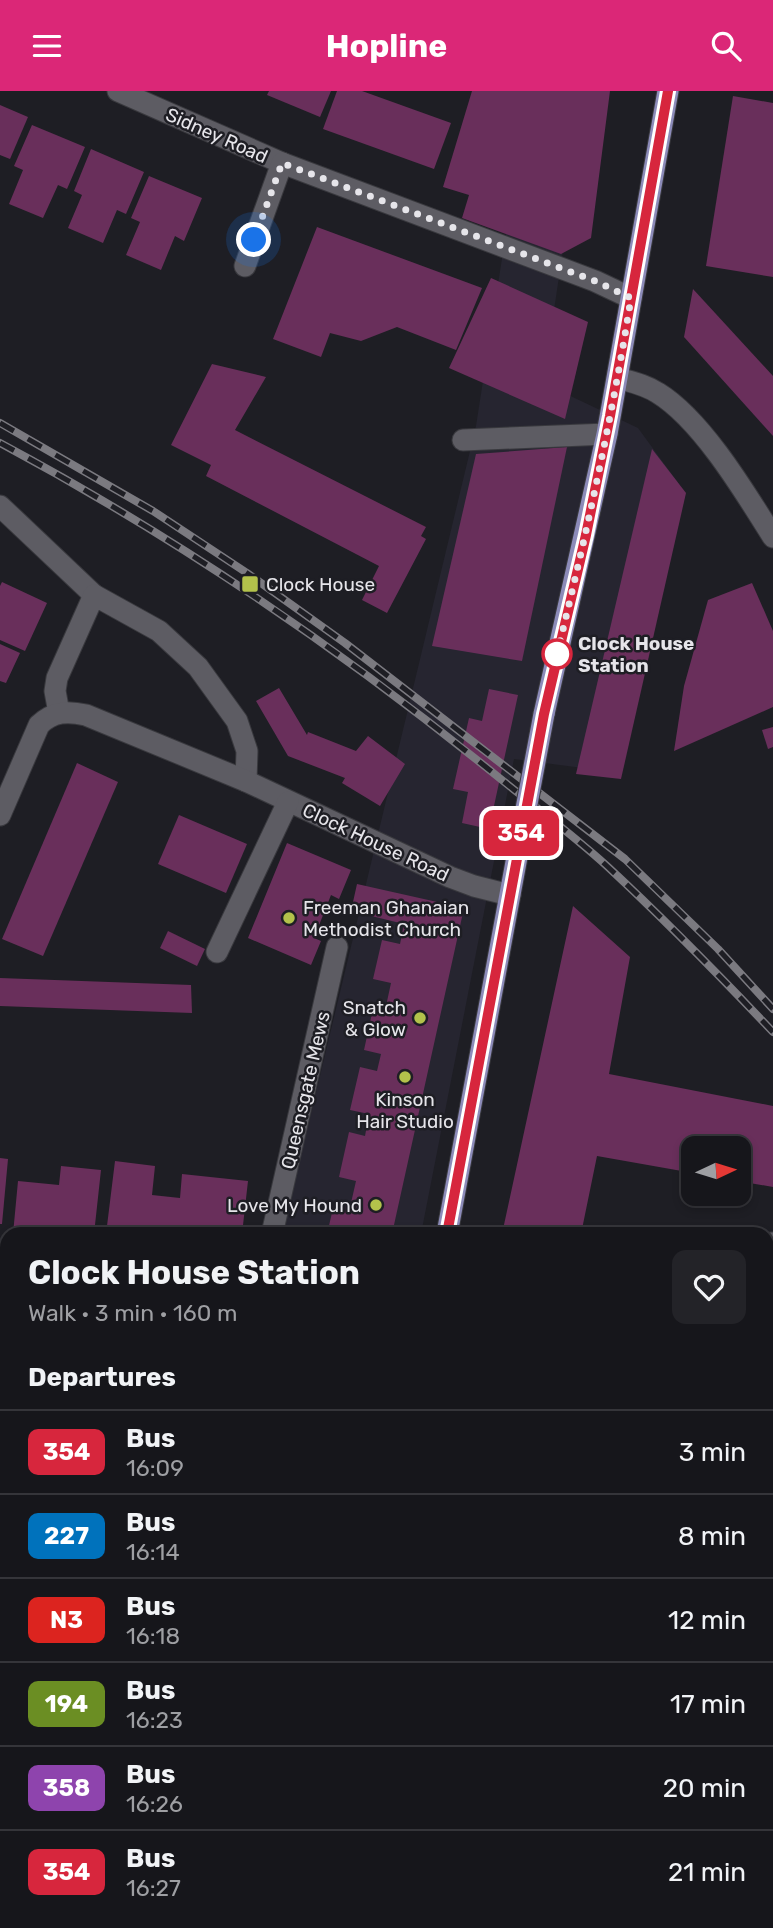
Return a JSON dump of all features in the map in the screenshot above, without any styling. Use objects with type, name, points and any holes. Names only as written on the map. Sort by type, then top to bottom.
[{"type":"main road","points":[[448,1227],[544,714],[618,378],[668,91]]},
{"type":"street","name":"Sidney Road","points":[[118,91],[282,163],[595,281],[631,298]]},
{"type":"street","points":[[244,266],[282,163]]},
{"type":"street","points":[[618,378],[659,393],[674,405],[703,435],[773,537]]},
{"type":"street","points":[[463,440],[607,434]]},
{"type":"street","points":[[0,506],[94,595],[159,631],[198,667],[237,721],[247,751],[246,781]]},
{"type":"street","points":[[0,815],[39,725],[48,716],[58,713],[55,691],[57,678],[94,595]]},
{"type":"street","name":"Clock House Road","points":[[58,713],[86,715],[246,781],[450,877],[510,895]]},
{"type":"street","points":[[217,952],[288,802]]},
{"type":"street","name":"Queensgate Mews","points":[[274,1227],[337,947]]},
{"type":"shaded area","points":[[528,91],[587,91],[543,383],[638,428],[679,484],[621,773],[514,759],[422,1227],[284,1227],[476,426]]},
{"type":"building","points":[[269,91],[331,91],[320,117],[267,95]]},
{"type":"building","points":[[337,91],[362,91],[451,123],[434,169],[323,129]]},
{"type":"building","points":[[472,91],[610,91],[591,238],[561,254],[462,218],[469,195],[443,187]]},
{"type":"building","points":[[733,96],[773,103],[773,277],[706,266]]},
{"type":"building","points":[[0,105],[28,117],[10,159],[0,155]]},
{"type":"building","points":[[32,125],[85,147],[67,189],[58,185],[43,218],[9,204],[23,170],[14,166]]},
{"type":"building","points":[[91,149],[144,172],[126,214],[117,210],[103,243],[68,228],[82,195],[74,191]]},
{"type":"building","points":[[149,176],[202,198],[184,241],[175,236],[161,270],[126,255],[140,222],[131,218]]},
{"type":"building","points":[[317,227],[482,288],[456,350],[397,327],[361,341],[330,333],[321,357],[273,339]]},
{"type":"building","points":[[491,278],[588,322],[565,419],[449,368]]},
{"type":"building","points":[[693,289],[773,376],[773,436],[684,337]]},
{"type":"building","points":[[212,364],[266,377],[235,430],[426,527],[421,536],[426,539],[387,613],[362,600],[379,566],[206,476],[211,465],[171,445]]},
{"type":"building","points":[[567,447],[522,661],[432,646],[476,454]]},
{"type":"building","points":[[652,449],[686,493],[621,779],[576,774]]},
{"type":"building","points":[[2,582],[47,603],[25,651],[0,640]]},
{"type":"building","points":[[752,583],[773,631],[773,707],[674,751],[684,686],[708,600]]},
{"type":"building","points":[[0,644],[20,653],[6,683],[0,681]]},
{"type":"building","points":[[279,688],[307,735],[308,732],[356,751],[368,736],[405,764],[380,806],[342,783],[345,778],[288,756],[256,701]]},
{"type":"building","points":[[489,689],[518,695],[489,829],[462,823],[468,792],[453,789],[469,718],[482,721]]},
{"type":"building","points":[[773,727],[773,747],[768,749],[762,730]]},
{"type":"building","points":[[77,763],[118,782],[43,956],[2,939]]},
{"type":"building","points":[[179,815],[247,844],[226,893],[158,864]]},
{"type":"building","name":"Freeman Ghanaian Methodist Church","points":[[287,843],[351,870],[339,899],[331,895],[314,938],[321,941],[311,965],[248,938]]},
{"type":"building","points":[[357,884],[464,908],[394,1227],[329,1227],[335,1200],[351,1203],[356,1181],[339,1177],[349,1132],[365,1136],[369,1114],[350,1110],[360,1067],[377,1071],[381,1054],[364,1050],[374,1004],[386,1006],[391,983],[373,979],[382,940],[400,944],[404,924],[351,911]]},
{"type":"building","points":[[573,906],[630,957],[609,1074],[773,1106],[773,1187],[751,1183],[751,1136],[681,1136],[681,1171],[597,1156],[582,1227],[504,1227]]},
{"type":"building","points":[[168,931],[205,949],[197,966],[160,948]]},
{"type":"building","points":[[0,978],[191,985],[192,1013],[0,1006]]},
{"type":"building","points":[[0,1158],[8,1159],[2,1224],[0,1224]]},
{"type":"building","points":[[115,1161],[155,1166],[152,1195],[180,1198],[182,1174],[248,1181],[243,1227],[107,1227]]},
{"type":"building","points":[[61,1166],[101,1170],[95,1227],[14,1227],[18,1181],[59,1185]]},
{"type":"railway","points":[[0,423],[153,511],[247,573],[345,643],[625,859],[718,949],[773,1009]]},
{"type":"railway","points":[[0,443],[66,479],[194,557],[379,684],[608,867],[692,948],[773,1032]]},
{"type":"bus line","name":"354","points":[[448,1227],[544,714],[586,535],[618,378],[668,91]]},
{"type":"place","name":"Clock House","points":[[250,584]]},
{"type":"place","name":"Clock House Station","points":[[557,654]]},
{"type":"place","name":"Freeman Ghanaian Methodist Church","points":[[289,918]]},
{"type":"place","name":"Snatch & Glow","points":[[420,1018]]},
{"type":"place","name":"Kinson Hair Studio","points":[[405,1077]]},
{"type":"place","name":"Love My Hound","points":[[376,1205]]},
{"type":"route","points":[[254,240],[282,163],[595,281],[631,298],[607,434],[557,654]]}]
